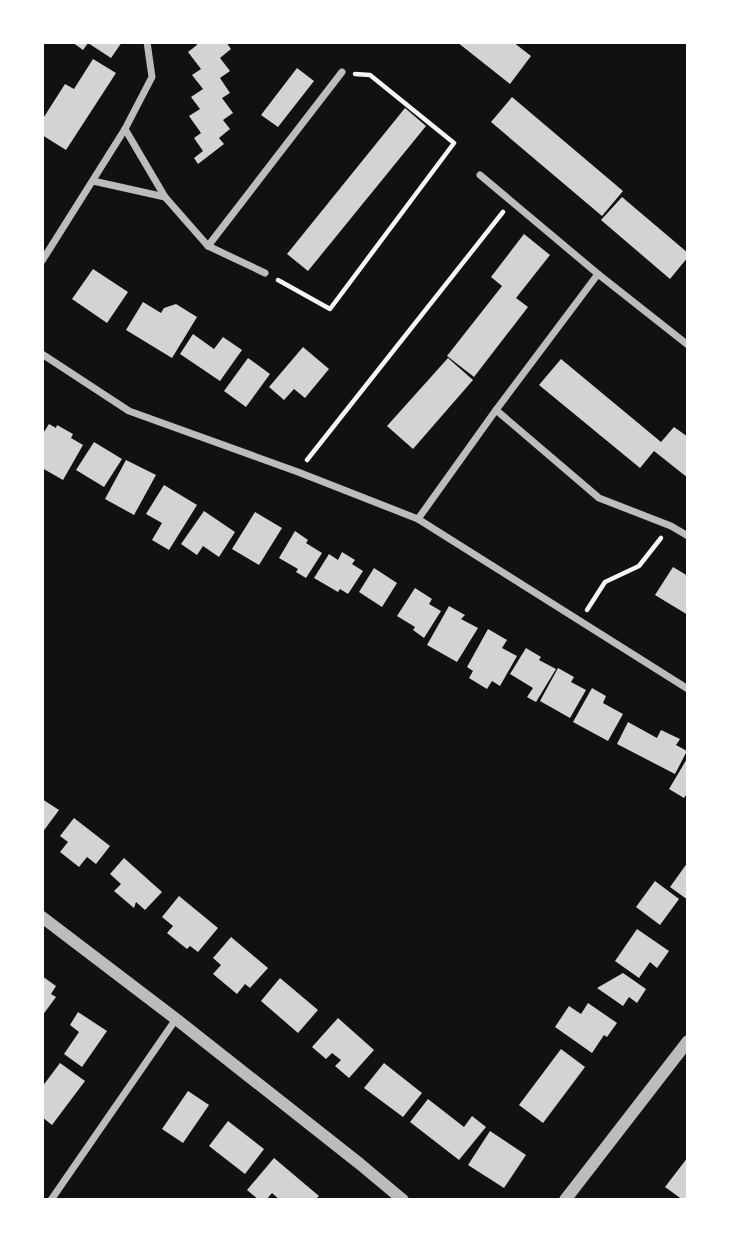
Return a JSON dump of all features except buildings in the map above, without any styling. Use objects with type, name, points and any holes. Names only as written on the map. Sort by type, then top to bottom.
[{"type":"street","points":[[42,261],[125,129],[152,76],[148,42]]},
{"type":"street","points":[[208,246],[342,72]]},
{"type":"street","points":[[125,129],[165,197],[208,246],[265,273]]},
{"type":"street","points":[[480,175],[688,345]]},
{"type":"street","points":[[93,181],[165,197]]},
{"type":"street","points":[[418,519],[598,274]]},
{"type":"street","points":[[42,354],[129,411],[418,519],[688,689]]},
{"type":"street","points":[[496,410],[599,498],[671,526],[688,536]]},
{"type":"street","points":[[42,917],[360,1164],[402,1200]]},
{"type":"street","points":[[51,1200],[176,1020]]},
{"type":"street","points":[[565,1200],[688,1041]]},
{"type":"path","points":[[265,273],[330,309],[454,143],[370,75],[342,72]]},
{"type":"path","points":[[298,472],[511,201]]},
{"type":"path","points":[[580,621],[605,582],[639,566],[671,526]]}]
